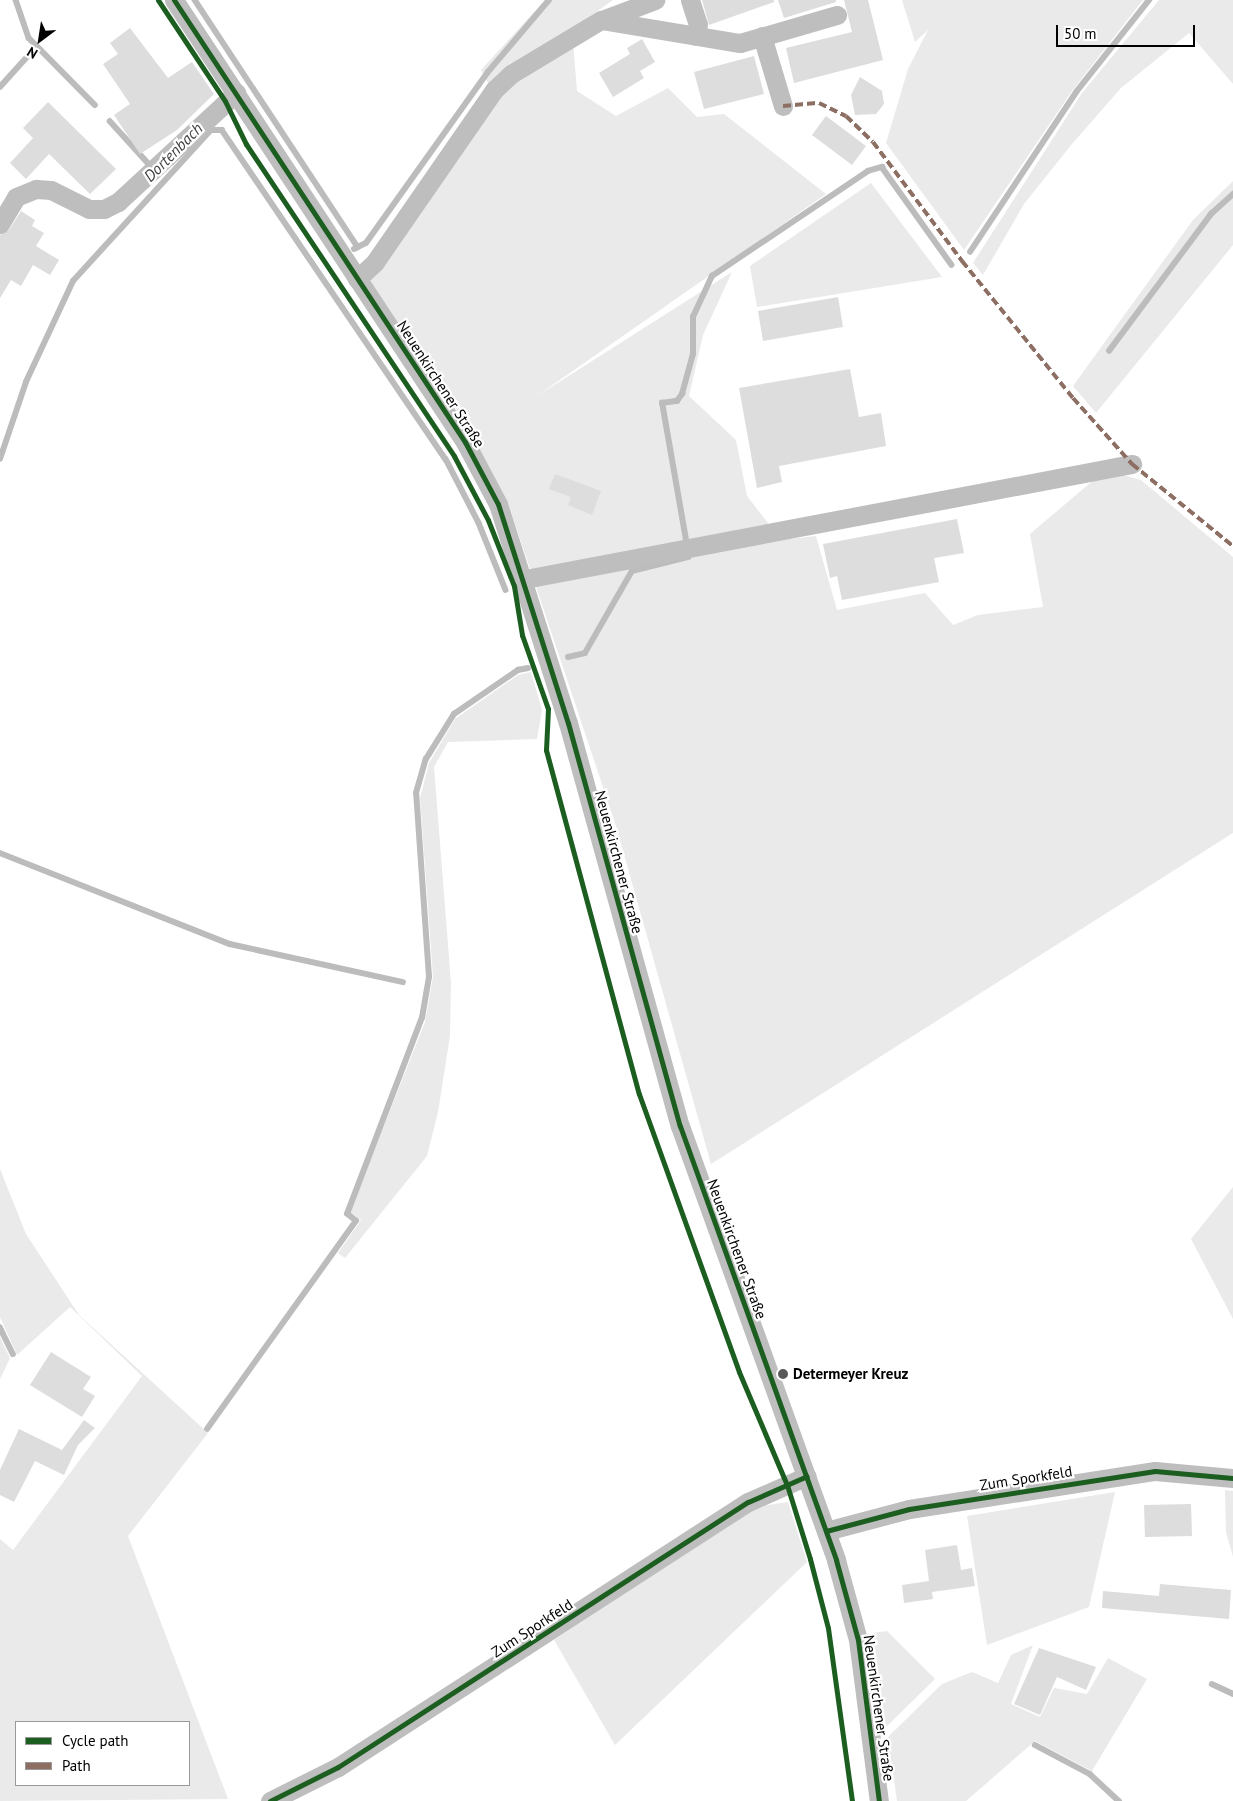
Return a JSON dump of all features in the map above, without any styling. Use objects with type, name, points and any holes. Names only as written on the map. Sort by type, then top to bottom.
[{"type":"street","name":"Neuenkirchener Straße","points":[[174,0],[465,442],[498,504],[525,579],[680,1126],[826,1531],[858,1640],[879,1801]]},
{"type":"street","points":[[357,279],[375,262],[494,90],[511,74],[600,20],[655,0]]},
{"type":"street","points":[[690,0],[698,24],[696,36]]},
{"type":"street","points":[[600,20],[740,43],[837,15]]},
{"type":"street","points":[[762,36],[783,106]]},
{"type":"street","points":[[0,224],[16,197],[36,189],[50,190],[89,209],[104,209],[118,202],[236,93]]},
{"type":"street","points":[[525,579],[1132,464]]},
{"type":"street","name":"Zum Sporkfeld","points":[[826,1531],[909,1509],[1155,1471],[1233,1478]]},
{"type":"street","name":"Zum Sporkfeld","points":[[270,1801],[338,1767],[748,1502],[807,1476]]},
{"type":"shaded area","points":[[545,0],[613,0],[572,29],[577,91],[616,116],[668,88],[697,117],[724,114],[826,194],[537,396],[732,272],[703,335],[689,396],[736,440],[747,496],[781,540],[816,536],[837,610],[925,593],[953,625],[978,615],[1043,607],[1030,534],[1096,478],[1123,475],[1141,480],[1233,557],[1233,833],[711,1164],[616,826],[507,500],[473,437],[369,281],[497,100],[481,70]]},
{"type":"shaded area","points":[[902,0],[1143,0],[1072,91],[964,250],[886,143],[908,69],[928,30],[915,42]]},
{"type":"shaded area","points":[[1159,0],[1233,0],[1233,84],[1189,33],[1121,88],[1072,144],[1024,204],[983,275],[973,263],[1082,93]]},
{"type":"shaded area","points":[[1233,181],[1233,245],[1096,413],[1073,386],[1193,220]]},
{"type":"shaded area","points":[[871,183],[942,277],[757,307],[750,266]]},
{"type":"shaded area","points":[[531,672],[542,710],[537,739],[448,742],[434,767],[451,983],[450,1036],[438,1112],[427,1156],[345,1258],[338,1253],[361,1220],[350,1212],[425,1022],[433,977],[420,798],[429,763],[455,719],[518,675]]},
{"type":"shaded area","points":[[0,1169],[26,1234],[79,1315],[208,1433],[128,1536],[228,1799],[0,1801],[0,1539],[13,1550],[142,1376],[70,1307],[17,1355],[0,1317]]},
{"type":"shaded area","points":[[1233,1187],[1233,1319],[1191,1239]]},
{"type":"shaded area","points":[[0,1337],[10,1358],[0,1379]]},
{"type":"shaded area","points":[[1225,1490],[1233,1491],[1233,1557],[1226,1532]]},
{"type":"shaded area","points":[[1115,1492],[1089,1607],[987,1645],[967,1516]]},
{"type":"shaded area","points":[[788,1502],[807,1562],[615,1745],[554,1640],[731,1522],[762,1506]]},
{"type":"shaded area","points":[[887,1631],[935,1679],[886,1727],[872,1633]]},
{"type":"shaded area","points":[[1033,1645],[1011,1704],[1040,1717],[1054,1688],[1087,1694],[1108,1658],[1147,1679],[1092,1771],[1035,1741],[966,1801],[897,1801],[888,1737],[942,1684],[972,1672],[998,1683],[1011,1655]]},
{"type":"building","points":[[702,0],[774,0],[774,2],[709,25]]},
{"type":"building","points":[[778,0],[836,0],[836,2],[784,18]]},
{"type":"building","points":[[844,0],[868,0],[883,60],[794,83],[786,48],[852,32]]},
{"type":"building","points":[[130,28],[168,78],[192,62],[214,94],[177,130],[140,154],[114,115],[130,104],[103,64],[118,54],[110,43]]},
{"type":"building","points":[[642,39],[655,62],[640,71],[644,78],[613,97],[599,73],[630,54],[627,48]]},
{"type":"building","points":[[754,56],[764,94],[704,109],[694,72]]},
{"type":"building","points":[[860,77],[882,91],[884,104],[876,114],[855,115],[851,95]]},
{"type":"building","points":[[48,102],[116,169],[90,194],[49,154],[26,179],[10,163],[33,138],[23,128]]},
{"type":"building","points":[[826,116],[866,146],[852,165],[812,135]]},
{"type":"building","points":[[21,211],[35,220],[32,226],[44,233],[36,246],[59,260],[50,275],[33,265],[21,286],[11,280],[0,298],[0,235],[9,230]]},
{"type":"building","points":[[838,297],[843,327],[763,341],[758,311]]},
{"type":"building","points":[[850,369],[859,417],[881,413],[886,446],[779,466],[782,482],[757,488],[739,388]]},
{"type":"building","points":[[555,474],[601,491],[592,515],[568,505],[571,497],[549,489]]},
{"type":"building","points":[[957,519],[964,553],[934,558],[939,582],[842,600],[837,576],[830,578],[823,544]]},
{"type":"building","points":[[51,1352],[91,1377],[83,1389],[95,1396],[82,1417],[30,1385]]},
{"type":"building","points":[[84,1420],[95,1428],[78,1445],[64,1475],[35,1461],[14,1502],[0,1495],[0,1470],[19,1429],[62,1450]]},
{"type":"building","points":[[1191,1504],[1192,1536],[1145,1537],[1144,1505]]},
{"type":"building","points":[[957,1545],[961,1570],[972,1568],[975,1586],[932,1592],[933,1599],[904,1603],[902,1585],[929,1581],[925,1550]]},
{"type":"building","points":[[1160,1584],[1231,1590],[1229,1619],[1102,1608],[1103,1591],[1159,1596]]},
{"type":"building","points":[[1039,1648],[1096,1667],[1086,1690],[1057,1677],[1040,1715],[1014,1704]]},
{"type":"waterway","points":[[16,0],[29,38],[95,105]]},
{"type":"waterway","points":[[195,0],[358,247]]},
{"type":"waterway","points":[[354,249],[366,243],[488,72],[549,0]]},
{"type":"waterway","points":[[970,252],[1077,91],[1149,0]]},
{"type":"waterway","points":[[0,87],[36,47]]},
{"type":"waterway","points":[[110,121],[148,163]]},
{"type":"waterway","name":"Dortenbach","points":[[0,459],[26,382],[73,281],[211,130],[222,130],[446,459],[479,523],[506,590]]},
{"type":"waterway","points":[[686,540],[662,403],[677,401],[682,394],[693,354],[693,317],[712,276],[868,171],[882,167],[952,265]]},
{"type":"waterway","points":[[1109,351],[1211,214],[1233,194]]},
{"type":"waterway","points":[[568,657],[585,653],[632,571],[688,557]]},
{"type":"waterway","points":[[207,1429],[356,1221],[347,1214],[422,1018],[429,977],[416,793],[426,759],[454,714],[518,670],[528,668]]},
{"type":"waterway","points":[[0,853],[230,944],[403,982]]},
{"type":"waterway","points":[[0,1327],[13,1354]]},
{"type":"waterway","points":[[1212,1684],[1233,1694]]},
{"type":"waterway","points":[[1035,1745],[1090,1774],[1119,1801]]},
{"type":"marked path","points":[[783,106],[819,103],[846,116],[873,142],[962,261],[1073,398],[1132,464],[1233,546]]},
{"type":"cycle path","points":[[158,0],[225,101],[246,144],[454,456],[488,520],[514,586],[522,635],[548,709],[546,750],[639,1094],[739,1372],[787,1485],[810,1559],[828,1628],[852,1801]]},
{"type":"cycle path","points":[[174,0],[465,442],[498,504],[568,723],[680,1126],[836,1560],[858,1640],[879,1801]]},
{"type":"cycle path","points":[[826,1531],[909,1509],[1155,1471],[1233,1478]]},
{"type":"cycle path","points":[[270,1801],[338,1767],[748,1502],[807,1476]]},
{"type":"place","name":"Determeyer Kreuz","points":[[783,1374]]}]
